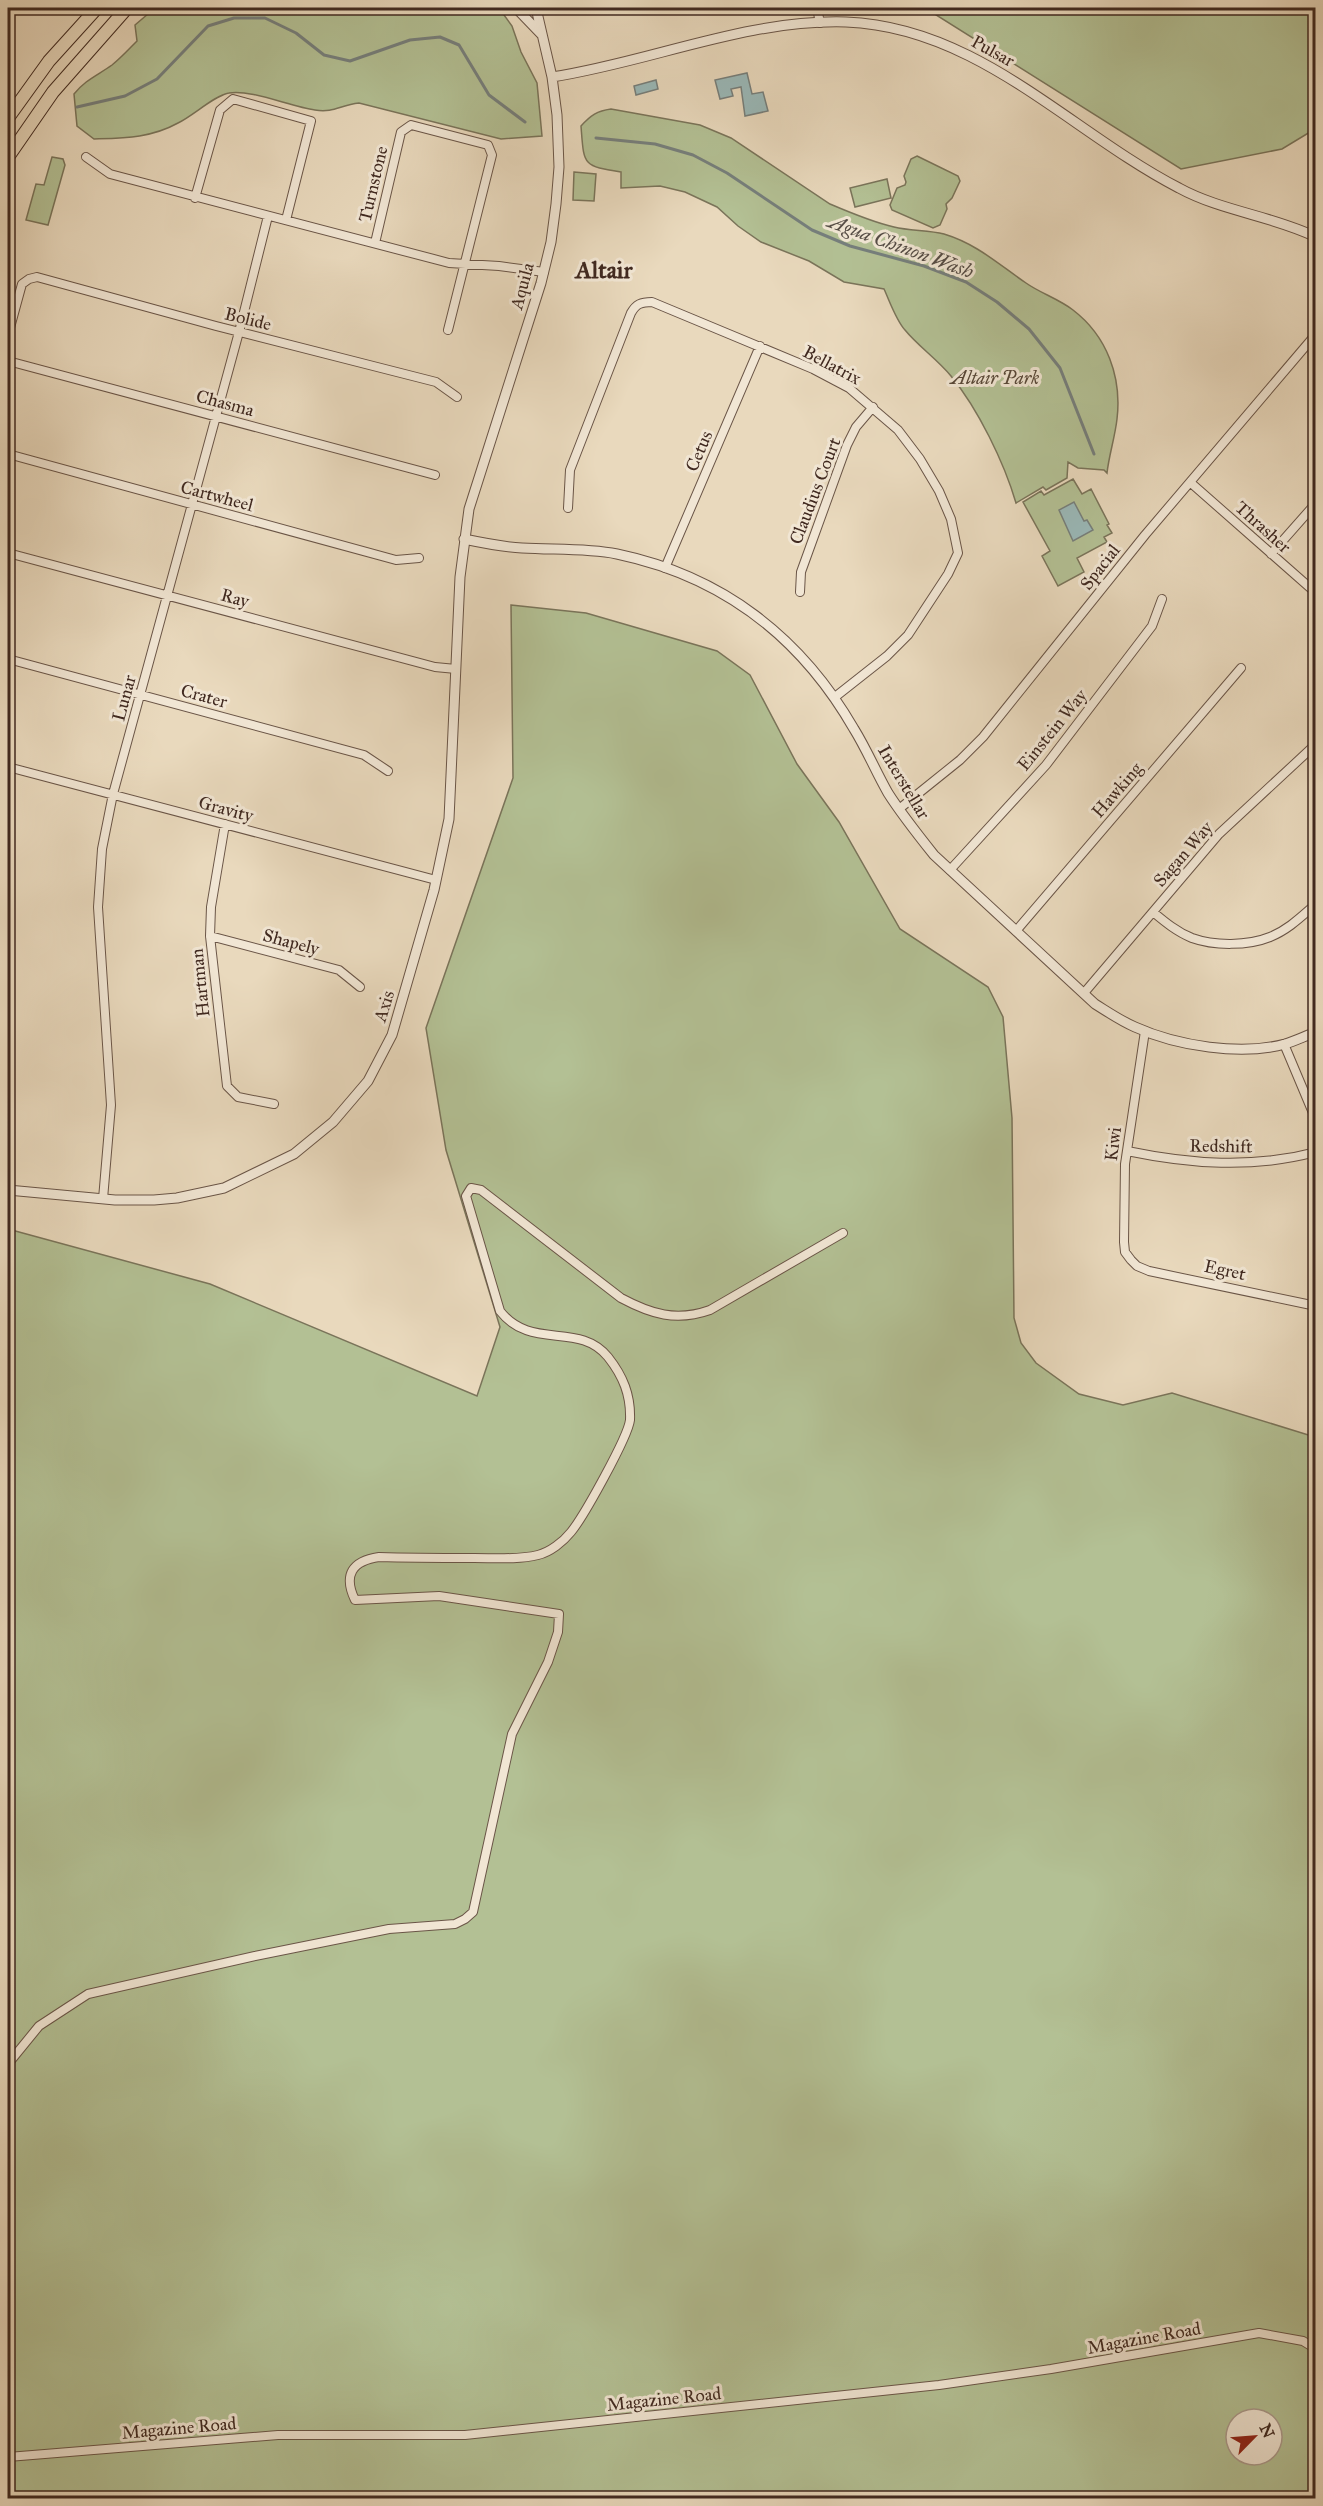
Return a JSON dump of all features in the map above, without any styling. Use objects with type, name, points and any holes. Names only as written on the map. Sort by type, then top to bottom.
[{"type":"main road","points":[[8,118],[49,62],[97,8]]},
{"type":"main road","points":[[8,157],[65,76],[127,8]]},
{"type":"street","name":"Aquila","points":[[516,8],[541,34]]},
{"type":"street","name":"Aquila","points":[[464,539],[469,509],[544,272],[556,204],[559,167],[557,114],[552,76],[536,8]]},
{"type":"street","points":[[817,8],[820,23]]},
{"type":"street","name":"Pulsar","points":[[552,76],[576,73],[774,27],[846,22],[886,27],[928,37],[968,54],[1029,90],[1143,167],[1180,189],[1316,237]]},
{"type":"street","points":[[195,198],[220,110],[232,99],[311,121],[285,220]]},
{"type":"street","name":"Turnstone","points":[[375,243],[401,132],[411,126],[488,145],[492,149],[465,264]]},
{"type":"street","name":"Turnstone","points":[[86,157],[110,174],[449,263],[544,272]]},
{"type":"street","name":"Lunar","points":[[103,1199],[111,1105],[98,907],[102,849],[113,795],[239,332],[267,216]]},
{"type":"street","points":[[448,330],[465,264]]},
{"type":"street","name":"Bolide","points":[[8,335],[22,284],[37,277],[436,382],[457,397]]},
{"type":"street","name":"Bellatrix","points":[[568,508],[570,470],[636,305],[652,302],[813,369],[849,388],[898,430],[920,459],[939,491],[951,519],[958,553],[948,574],[908,635],[887,656],[835,698]]},
{"type":"street","name":"Spacial","points":[[899,809],[952,767],[983,737],[1145,535],[1316,334]]},
{"type":"street","name":"Cetus","points":[[665,568],[760,346]]},
{"type":"street","name":"Chasma","points":[[8,361],[435,475]]},
{"type":"street","name":"Claudius Court","points":[[800,592],[801,572],[847,445],[856,427],[873,407]]},
{"type":"street","name":"Cartwheel","points":[[8,454],[396,560],[419,558]]},
{"type":"street","name":"Thrasher","points":[[1191,483],[1316,593]]},
{"type":"street","points":[[1271,554],[1316,503]]},
{"type":"street","name":"Interstellar","points":[[464,539],[522,548],[616,554],[665,568],[703,584],[758,616],[797,651],[835,698],[899,809],[934,855],[1095,1004],[1116,1017],[1145,1031],[1191,1044],[1225,1049],[1249,1049],[1284,1044],[1316,1032]]},
{"type":"street","name":"Axis","points":[[8,1190],[103,1199],[165,1199],[224,1188],[294,1154],[333,1122],[368,1081],[393,1035],[436,880],[449,819],[464,539]]},
{"type":"street","name":"Ray","points":[[8,553],[435,667],[456,669]]},
{"type":"street","name":"Einstein Way","points":[[950,870],[1046,765],[1152,626],[1162,598]]},
{"type":"street","name":"Crater","points":[[8,659],[364,755],[388,771]]},
{"type":"street","name":"Hawking","points":[[1016,931],[1241,668]]},
{"type":"street","name":"Sagan Way","points":[[1084,993],[1219,834],[1316,744]]},
{"type":"street","name":"Gravity","points":[[8,766],[436,880]]},
{"type":"street","name":"Hartman","points":[[225,824],[211,907],[210,936],[227,1086],[238,1097],[274,1104]]},
{"type":"street","points":[[1153,912],[1172,927],[1193,938],[1218,943],[1245,943],[1270,937],[1292,925],[1316,904]]},
{"type":"street","name":"Shapely","points":[[210,936],[339,970],[360,987]]},
{"type":"street","name":"Kiwi","points":[[1131,1260],[1125,1252],[1124,1242],[1127,1150],[1145,1031]]},
{"type":"street","points":[[1284,1044],[1316,1120]]},
{"type":"street","name":"Redshift","points":[[1127,1150],[1171,1160],[1204,1163],[1269,1162],[1316,1152]]},
{"type":"street","points":[[8,2064],[39,2026],[88,1994],[255,1956],[389,1929],[456,1924],[473,1912],[512,1734],[548,1662],[558,1632],[559,1614],[440,1596],[355,1600],[348,1585],[349,1580],[357,1564],[363,1559],[379,1557],[511,1558],[538,1555],[551,1549],[572,1531],[624,1439],[630,1421],[629,1396],[621,1375],[606,1354],[593,1344],[577,1338],[520,1330],[508,1322],[500,1311],[471,1220],[466,1196],[471,1188],[481,1190],[621,1298],[645,1311],[681,1317],[710,1310],[843,1233]]},
{"type":"street","name":"Egret","points":[[1131,1260],[1137,1266],[1149,1270],[1316,1306]]},
{"type":"street","name":"Magazine Road","points":[[8,2457],[278,2435],[465,2435],[939,2385],[1051,2369],[1259,2333],[1303,2341],[1316,2349]]},
{"type":"green space","points":[[155,8],[499,8],[512,26],[521,52],[537,83],[542,136],[501,139],[359,103],[322,111],[238,92],[217,98],[184,120],[158,132],[94,139],[77,126],[74,94],[87,81],[115,62],[137,41],[135,25]]},
{"type":"green space","points":[[925,8],[1315,8],[1315,129],[1282,149],[1181,169]]},
{"type":"green space","name":"Altair Park","points":[[611,109],[700,125],[731,138],[830,204],[886,225],[956,238],[987,255],[1031,287],[1073,310],[1095,332],[1110,358],[1114,373],[1118,403],[1117,419],[1107,473],[1104,470],[1078,468],[1068,462],[1067,478],[1046,490],[1043,487],[1016,503],[997,454],[971,404],[946,370],[902,326],[884,289],[844,282],[809,261],[761,242],[717,207],[685,192],[660,186],[621,188],[621,172],[592,165],[583,149],[581,126],[594,114]]},
{"type":"green space","points":[[917,156],[958,176],[960,181],[952,198],[946,204],[947,209],[940,225],[933,228],[892,210],[890,205],[897,188],[905,185],[904,176],[911,159]]},
{"type":"green space","points":[[52,157],[63,159],[65,165],[48,225],[26,220],[36,184],[44,185]]},
{"type":"green space","points":[[574,172],[596,174],[594,201],[573,200]]},
{"type":"green space","points":[[887,179],[891,198],[855,207],[850,188]]},
{"type":"green space","points":[[1073,479],[1082,494],[1091,489],[1112,533],[1104,537],[1107,542],[1077,558],[1084,572],[1058,586],[1042,556],[1050,551],[1023,502],[1041,491],[1044,495]]},
{"type":"green space","points":[[511,605],[586,613],[717,651],[750,675],[797,764],[839,822],[900,929],[988,987],[1003,1017],[1012,1118],[1014,1318],[1021,1343],[1036,1363],[1079,1394],[1123,1405],[1172,1393],[1315,1437],[1315,2498],[8,2498],[8,1229],[210,1284],[477,1396],[500,1327],[446,1150],[426,1028],[513,778]]},
{"type":"water","points":[[747,73],[752,94],[763,92],[768,111],[745,116],[741,87],[731,89],[733,96],[720,99],[715,80]]},
{"type":"water","points":[[656,80],[658,89],[636,95],[634,86]]},
{"type":"water","points":[[1074,502],[1084,521],[1087,520],[1093,530],[1073,541],[1059,510]]},
{"type":"waterway","name":"Agua Chinon Wash","points":[[77,107],[125,96],[157,79],[208,26],[234,18],[265,18],[296,33],[324,55],[350,61],[410,40],[440,37],[459,45],[489,95],[525,122]]},
{"type":"waterway","name":"Agua Chinon Wash","points":[[596,138],[655,144],[693,155],[727,173],[812,230],[850,246],[924,266],[966,282],[997,302],[1029,329],[1060,368],[1094,454]]},
{"type":"district","name":"Altair","points":[[604,270]]}]
